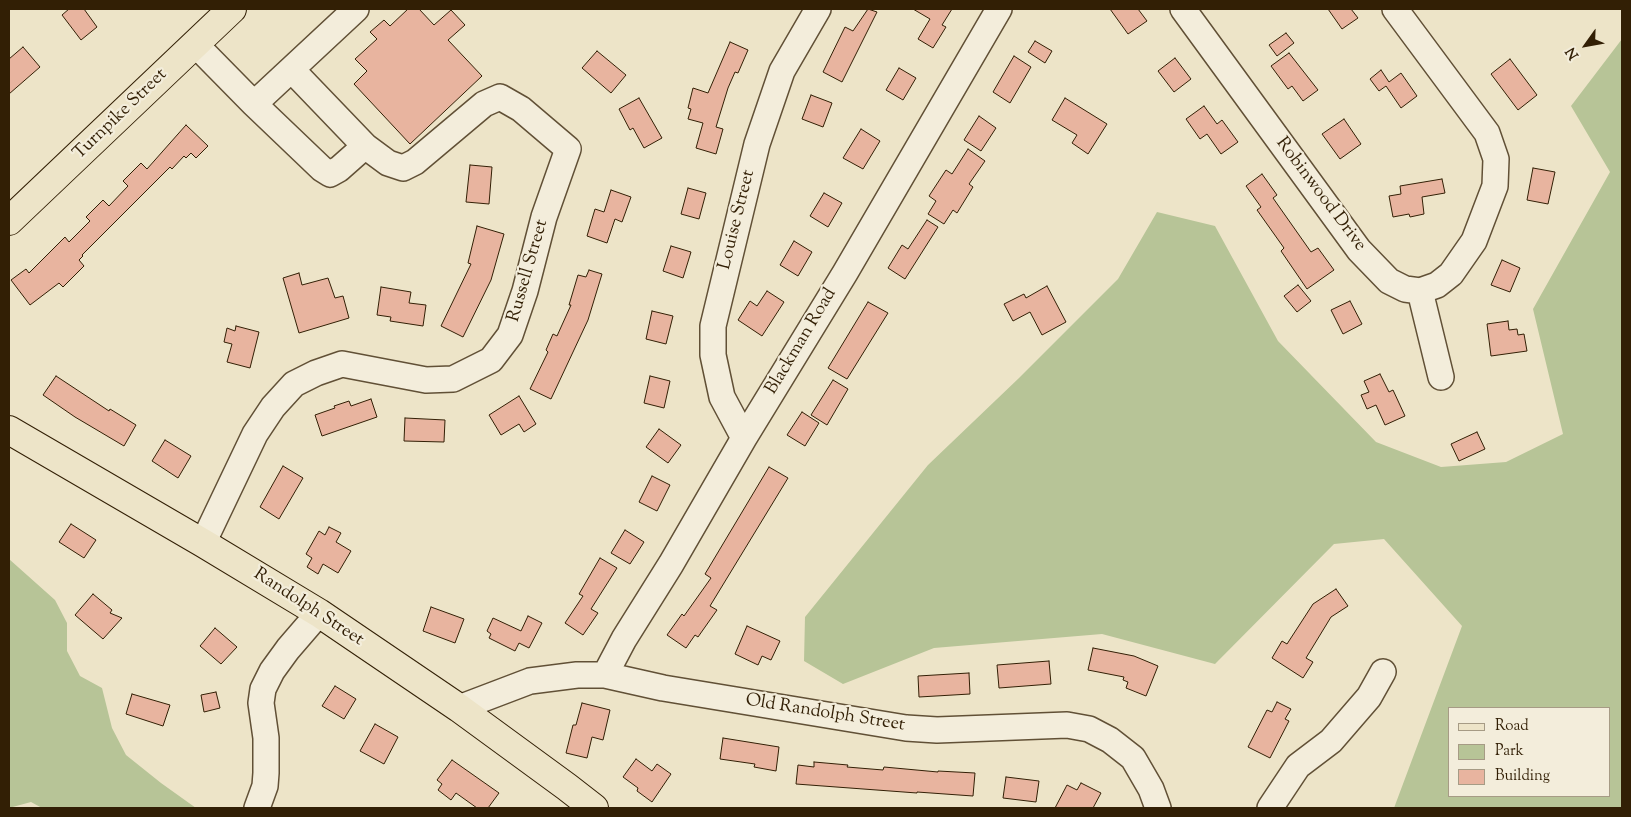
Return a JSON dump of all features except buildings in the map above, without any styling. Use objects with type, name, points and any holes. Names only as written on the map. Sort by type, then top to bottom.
[{"type":"main road","name":"Turnpike Street","points":[[9,221],[232,9]]},
{"type":"main road","name":"Randolph Street","points":[[9,430],[203,542],[319,613],[459,708],[594,808]]},
{"type":"street","points":[[254,104],[356,9]]},
{"type":"street","name":"Louise Street","points":[[744,438],[722,397],[713,355],[713,326],[760,135],[782,71],[818,9]]},
{"type":"street","name":"Blackman Road","points":[[605,675],[624,639],[845,273],[999,9]]},
{"type":"street","name":"Robinwood Drive","points":[[1183,9],[1359,250],[1389,281],[1405,290],[1420,291]]},
{"type":"street","points":[[1395,9],[1487,133],[1496,159],[1495,186],[1474,241],[1451,274],[1437,285],[1420,291],[1441,377]]},
{"type":"street","points":[[195,44],[254,104],[322,169],[330,174],[339,169],[365,146],[292,70]]},
{"type":"street","name":"Russell Street","points":[[203,542],[255,434],[274,407],[294,384],[316,373],[342,364],[426,380],[453,378],[491,360],[510,335],[525,291],[544,217],[568,149],[521,109],[500,97],[484,104],[416,162],[403,168],[388,163],[365,146]]},
{"type":"street","points":[[257,808],[265,786],[266,773],[266,738],[261,702],[263,689],[272,671],[283,656],[319,613]]},
{"type":"street","points":[[1270,808],[1298,766],[1331,741],[1369,697],[1383,672]]},
{"type":"street","name":"Old Randolph Street","points":[[459,708],[530,681],[577,675],[605,675],[663,688],[906,728],[937,730],[1067,725],[1089,730],[1110,740],[1133,758],[1151,789],[1158,808]]},
{"type":"green space","points":[[1622,39],[1622,808],[1394,808],[1462,626],[1384,539],[1334,544],[1215,664],[1102,634],[934,648],[843,684],[804,661],[805,617],[928,465],[1118,279],[1157,212],[1215,226],[1278,341],[1376,442],[1441,467],[1506,462],[1563,434],[1533,309],[1610,172],[1571,106]]},
{"type":"green space","points":[[9,559],[55,600],[67,623],[67,651],[80,676],[102,688],[112,728],[126,755],[196,808],[42,808],[31,802],[9,808]]}]
